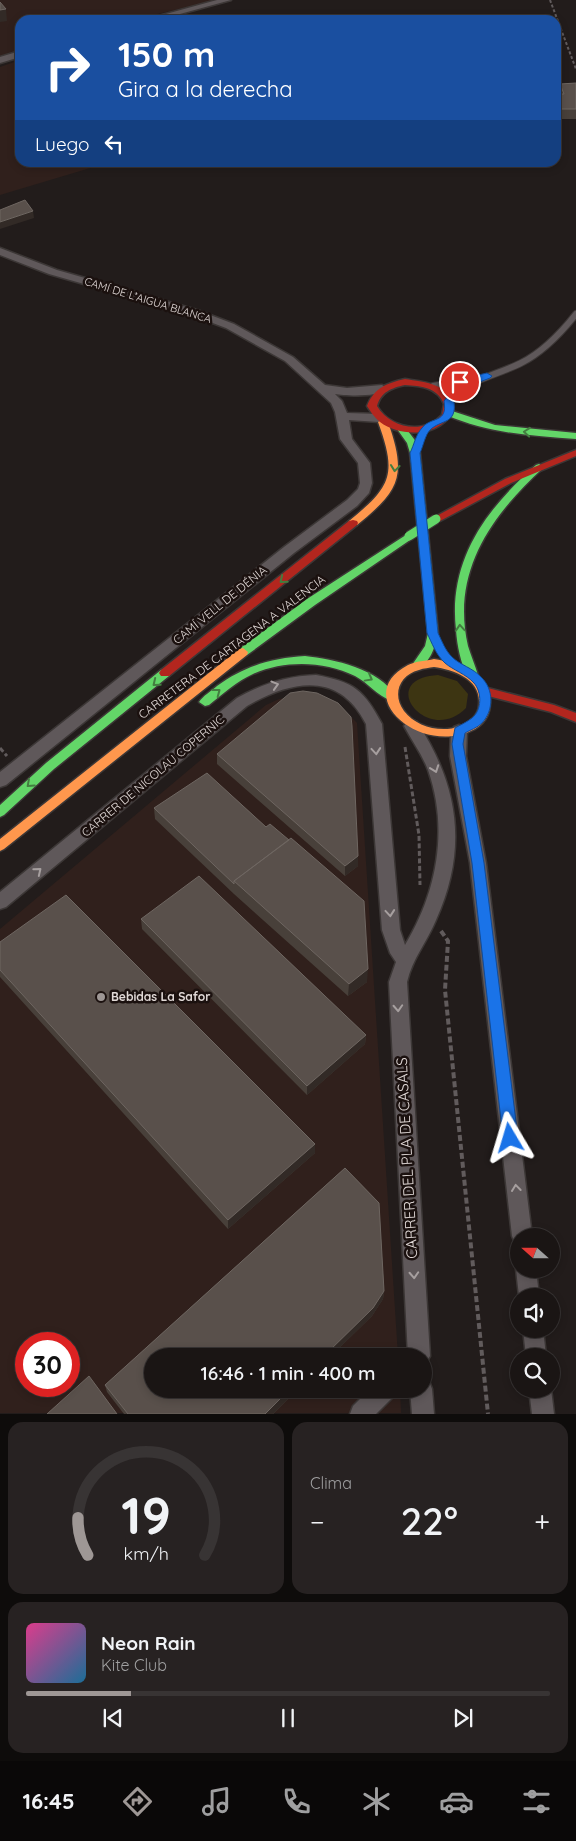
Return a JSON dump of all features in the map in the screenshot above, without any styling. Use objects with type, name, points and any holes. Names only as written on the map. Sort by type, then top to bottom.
[{"type":"main road","points":[[0,812],[50,766],[374,506],[388,490],[395,468],[392,443],[372,406],[376,394],[382,389],[405,382],[431,386],[445,395],[449,407],[464,421],[486,428],[576,436]]},
{"type":"main road","points":[[381,420],[402,429],[426,428],[441,422],[449,407]]},
{"type":"main road","points":[[415,453],[426,428]]},
{"type":"main road","points":[[402,429],[412,443],[415,453],[433,633],[430,647],[418,665]]},
{"type":"main road","name":"CARRETERA DE CARTAGENA A VALENCIA","points":[[0,846],[241,654],[311,602],[436,519],[476,497],[576,453]]},
{"type":"main road","points":[[198,707],[250,671],[278,662],[297,660],[320,662],[357,672],[378,683],[390,696],[395,712],[407,723],[435,733],[459,731],[476,722],[485,708],[484,691],[467,665],[462,645],[460,617],[462,588],[469,559],[482,529],[498,506],[519,483],[539,468]]},
{"type":"main road","points":[[433,633],[442,652],[454,666]]},
{"type":"main road","points":[[390,696],[394,681],[399,675],[418,665],[434,663],[454,666],[472,675]]},
{"type":"main road","points":[[484,691],[546,706],[576,718]]},
{"type":"main road","points":[[481,716],[496,707],[529,703]]},
{"type":"street","points":[[168,15],[227,0]]},
{"type":"street","points":[[0,60],[15,56]]},
{"type":"street","name":"CAMÍ DE L’AIGUA BLANCA","points":[[0,251],[53,272],[175,306],[230,326],[259,340],[289,359],[336,401]]},
{"type":"street","points":[[322,388],[358,392],[382,389]]},
{"type":"street","points":[[336,401],[358,392]]},
{"type":"street","name":"CAMÍ VELL DE DÉNIA","points":[[0,781],[288,550],[352,503],[364,490],[366,483],[364,463],[346,440],[336,401]]},
{"type":"street","points":[[341,417],[362,416],[381,420]]},
{"type":"street","name":"CARRER DE NICOLAU COPERNIC","points":[[0,902],[242,702],[258,691],[277,684],[298,680],[320,680],[337,685],[358,697],[369,711],[374,724],[391,930],[399,953],[405,960]]},
{"type":"street","name":"CARRER DEL PLA DE CASALS","points":[[407,723],[428,753],[436,771],[446,822],[447,851],[444,874],[429,920],[405,960],[398,982],[397,996],[418,1348]]},
{"type":"street","points":[[459,731],[458,756],[478,863],[521,1228]]},
{"type":"street","points":[[361,1414],[376,1398]]},
{"type":"street","points":[[422,1398],[423,1414]]},
{"type":"street","points":[[541,1398],[543,1414]]},
{"type":"lane","points":[[449,407],[460,390],[487,376],[519,364],[541,352],[559,336],[576,314]]},
{"type":"lane","points":[[431,386],[443,386],[487,376]]},
{"type":"path","points":[[550,0],[556,15]]},
{"type":"path","points":[[561,29],[576,69]]},
{"type":"path","points":[[407,723],[418,835],[419,900],[429,920],[448,940],[445,990],[488,1414]]},
{"type":"shaded area","points":[[0,0],[219,0],[153,15],[15,15],[15,52],[0,57]]},
{"type":"shaded area","points":[[15,62],[15,167],[94,167],[0,195],[0,67]]},
{"type":"shaded area","points":[[438,675],[457,681],[468,694],[466,708],[451,718],[437,720],[424,716],[414,708],[409,697],[410,687],[419,679]]},
{"type":"shaded area","points":[[292,697],[341,707],[357,723],[397,1348],[144,1348],[144,1398],[400,1398],[401,1413],[0,1413],[0,929],[266,705],[279,699]]},
{"type":"building","points":[[0,2],[6,9],[0,10]]},
{"type":"building","points":[[576,83],[576,109],[561,109],[561,94],[564,94],[561,84]]},
{"type":"building","points":[[25,200],[33,211],[0,222],[0,210]]},
{"type":"building","points":[[303,691],[317,693],[338,703],[351,717],[358,856],[345,866],[217,754],[290,693]]},
{"type":"building","points":[[207,773],[266,827],[270,824],[289,840],[234,881],[234,884],[154,808]]},
{"type":"building","points":[[291,838],[364,901],[368,969],[349,984],[234,881]]},
{"type":"building","points":[[199,876],[366,1035],[307,1086],[141,919]]},
{"type":"building","points":[[66,895],[315,1144],[228,1220],[0,970],[0,942]]},
{"type":"building","points":[[345,1168],[379,1203],[384,1291],[373,1308],[332,1348],[146,1348]]},
{"type":"building","points":[[144,1350],[144,1398],[281,1398],[265,1414],[128,1414],[105,1385]]},
{"type":"building","points":[[89,1376],[117,1414],[47,1414],[66,1397],[80,1397],[80,1384]]},
{"type":"traffic: fast","points":[[449,413],[480,424],[511,431],[576,436]]},
{"type":"traffic: fast","points":[[402,429],[412,443],[415,453],[433,633],[430,647],[417,665]]},
{"type":"traffic: fast","points":[[472,675],[463,645],[459,615],[461,587],[468,560],[480,534],[496,510],[539,467]]},
{"type":"traffic: fast","points":[[409,536],[436,519]]},
{"type":"traffic: fast","points":[[243,652],[311,602],[409,536]]},
{"type":"traffic: fast","points":[[205,702],[232,681],[250,671],[286,661],[305,660],[324,662],[360,674],[390,696]]},
{"type":"traffic: fast","points":[[0,812],[50,766],[165,673]]},
{"type":"traffic: slow","points":[[353,523],[379,500],[392,480],[394,468],[393,455],[383,422]]},
{"type":"traffic: slow","points":[[0,846],[243,652]]},
{"type":"traffic: slow","points":[[434,663],[451,666],[463,671],[474,678],[480,685],[485,700],[485,708],[477,722],[469,727],[449,733],[431,732],[414,726],[402,716],[393,703],[392,690],[397,678],[414,667],[434,663]]},
{"type":"traffic: jam","points":[[405,382],[428,385],[442,393],[448,404],[446,416],[433,426],[416,430],[398,427],[382,419],[372,406],[374,400],[380,392],[389,386],[405,382]]},
{"type":"traffic: jam","points":[[436,519],[508,481],[576,453]]},
{"type":"traffic: jam","points":[[165,673],[353,523]]},
{"type":"traffic: jam","points":[[484,691],[554,709],[576,718]]},
{"type":"place","name":"Bebidas La Safor","points":[[101,997]]},
{"type":"route","points":[[460,382],[487,376],[471,383],[454,394],[449,401],[450,409],[446,418],[434,426],[426,428],[415,453],[433,633],[436,643],[448,660],[454,666],[464,669],[482,685],[486,699],[485,708],[476,722],[459,731],[458,756],[478,863],[510,1138]]}]
